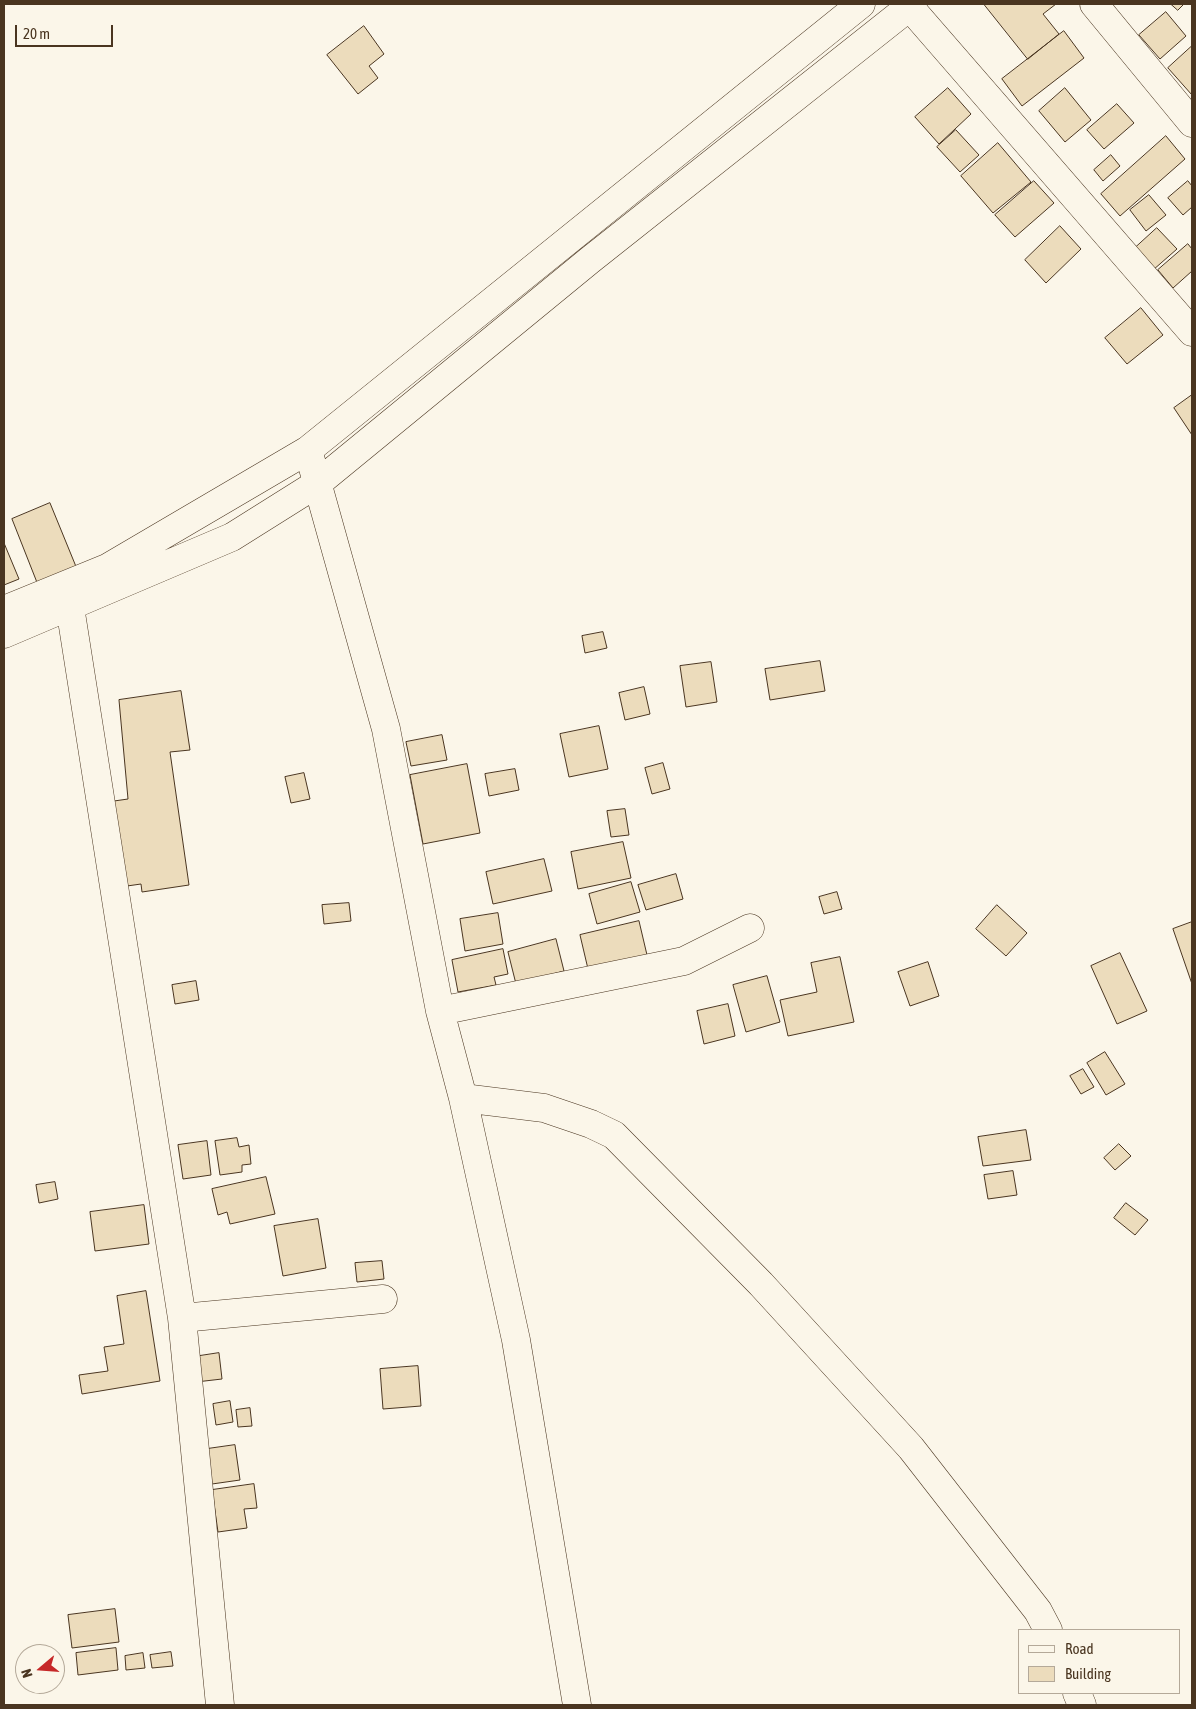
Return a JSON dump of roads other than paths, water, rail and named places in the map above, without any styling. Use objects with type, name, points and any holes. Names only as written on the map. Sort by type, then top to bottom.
[{"type":"street","points":[[4,610],[107,568],[308,450],[861,4]]},
{"type":"street","points":[[1094,4],[1192,123]]},
{"type":"street","points":[[4,634],[232,537],[318,483],[582,266],[910,5],[1192,332]]},
{"type":"street","points":[[308,450],[386,729],[440,1011],[463,1098],[516,1340],[577,1705]]},
{"type":"street","points":[[70,606],[182,1318],[220,1705]]},
{"type":"street","points":[[440,1011],[684,961],[750,928]]},
{"type":"street","points":[[463,1098],[544,1108],[591,1124],[614,1135],[761,1284],[911,1448],[1038,1611],[1047,1629]]},
{"type":"street","points":[[182,1318],[383,1300]]}]
